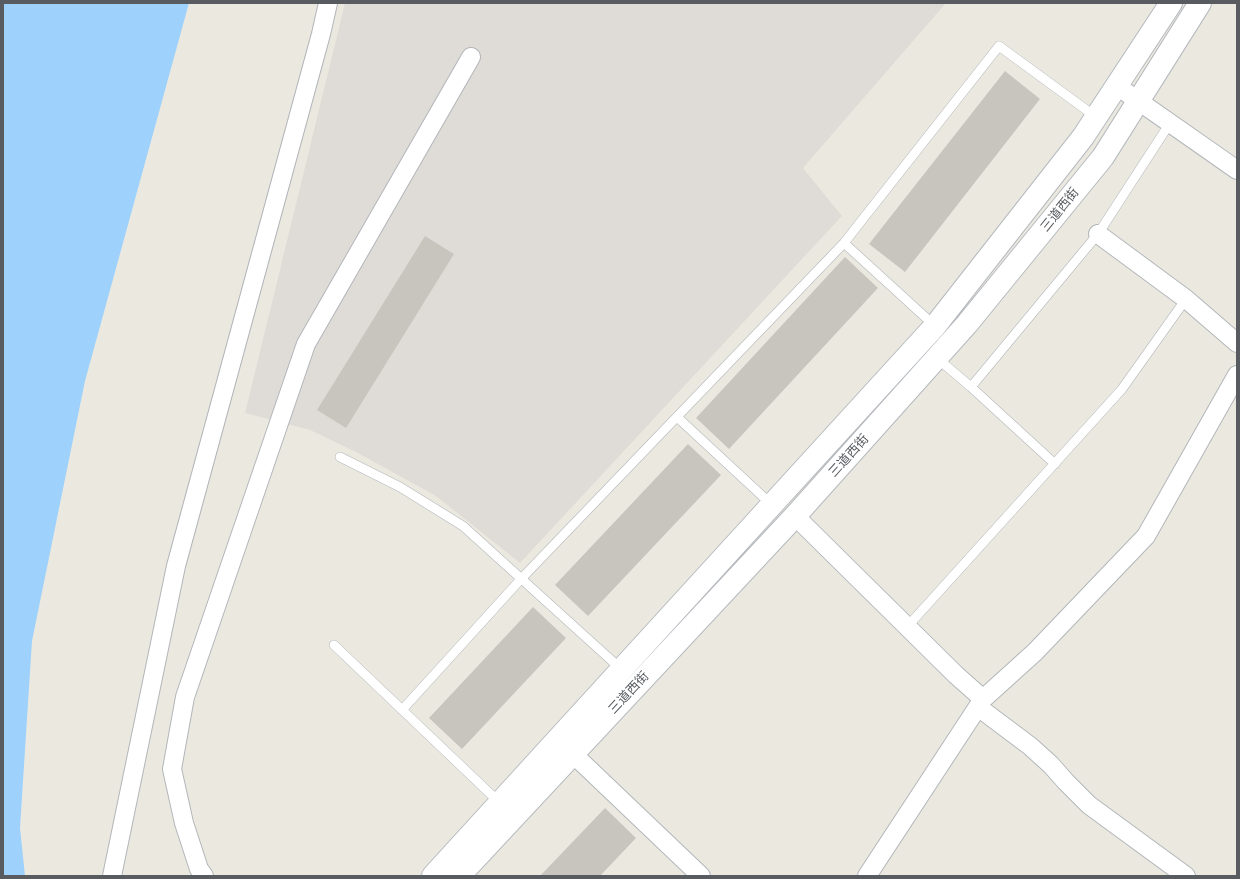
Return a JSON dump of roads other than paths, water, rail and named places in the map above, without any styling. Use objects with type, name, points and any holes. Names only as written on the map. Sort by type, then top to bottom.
[{"type":"main road","points":[[433,876],[935,326],[1083,137],[1171,3]]},
{"type":"main road","name":"三道西街","points":[[458,876],[795,516],[967,324],[1103,157],[1200,3]]},
{"type":"street","points":[[112,876],[176,566],[321,34],[328,3]]},
{"type":"street","points":[[204,876],[199,869],[184,823],[172,769],[185,697],[306,344],[471,57]]},
{"type":"street","points":[[1117,86],[1237,170]]},
{"type":"street","points":[[1098,234],[1186,299],[1237,343]]},
{"type":"street","points":[[867,876],[980,703],[1035,652],[1146,536],[1237,375]]},
{"type":"street","points":[[795,516],[956,675],[980,703],[1051,765],[1089,805],[1186,876]]},
{"type":"street","points":[[573,754],[701,876]]},
{"type":"lane","points":[[402,710],[522,579],[844,243],[999,46],[1096,117]]},
{"type":"lane","points":[[971,387],[1098,234],[1170,123]]},
{"type":"lane","points":[[844,243],[935,326]]},
{"type":"lane","points":[[907,627],[1122,389],[1186,299]]},
{"type":"lane","points":[[937,358],[1055,464]]},
{"type":"lane","points":[[677,417],[772,505]]},
{"type":"lane","points":[[340,457],[400,487],[463,526],[622,670]]},
{"type":"lane","points":[[334,645],[500,802]]},
{"type":"water","points":[[3,3],[189,3],[85,381],[32,641],[20,828],[25,876],[3,876]]}]
